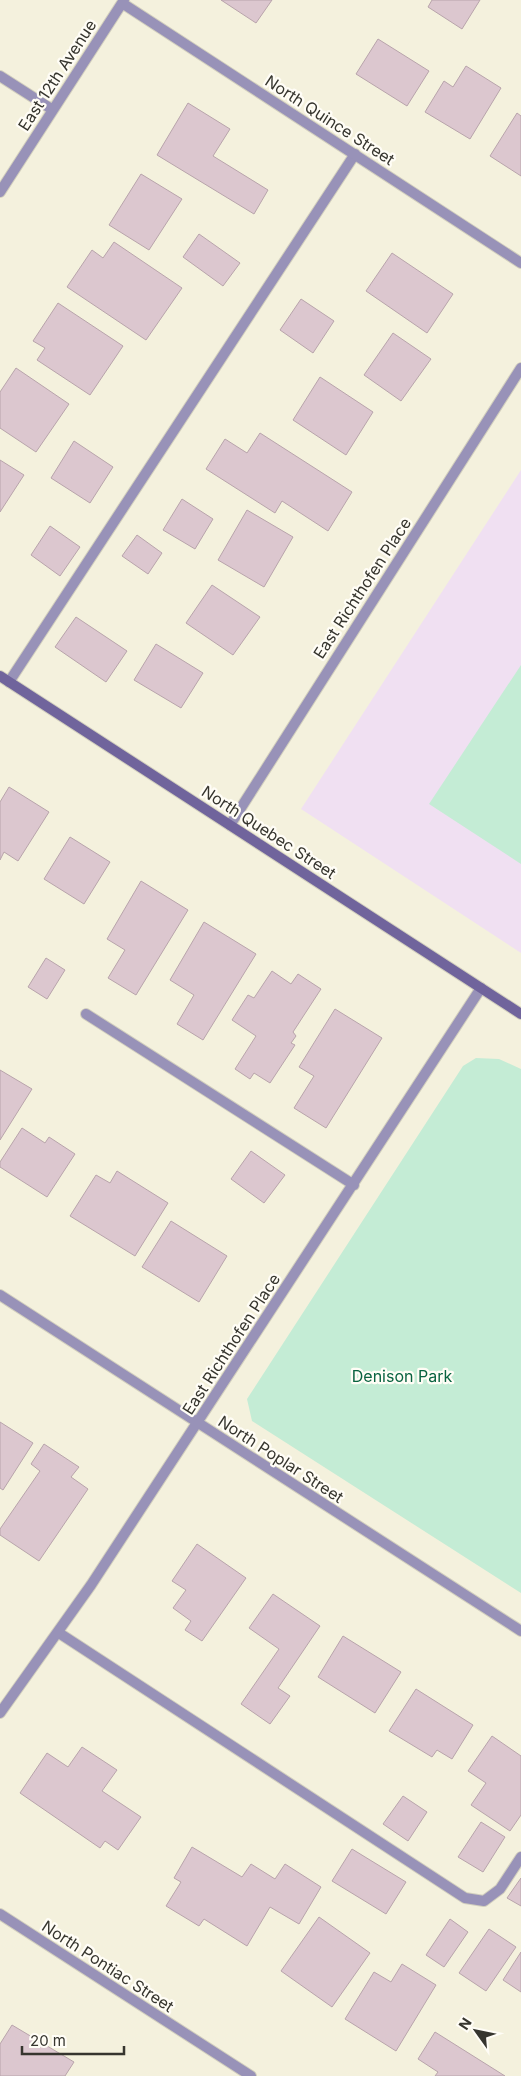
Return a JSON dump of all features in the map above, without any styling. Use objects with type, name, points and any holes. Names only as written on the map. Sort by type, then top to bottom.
[{"type":"main road","name":"North Quebec Street","points":[[4,679],[521,1014]]},
{"type":"street","name":"East 12th Avenue","points":[[0,192],[123,2]]},
{"type":"street","name":"North Quince Street","points":[[123,2],[521,263]]},
{"type":"street","points":[[0,76],[52,110]]},
{"type":"street","points":[[4,679],[355,154]]},
{"type":"street","name":"East Richthofen Place","points":[[230,824],[521,368]]},
{"type":"street","name":"East Richthofen Place","points":[[0,1713],[59,1633],[354,1185],[481,988]]},
{"type":"street","points":[[86,1014],[354,1185]]},
{"type":"street","name":"North Poplar Street","points":[[0,1295],[521,1631]]},
{"type":"street","points":[[59,1633],[465,1898],[484,1900],[500,1890],[521,1857]]},
{"type":"street","name":"North Pontiac Street","points":[[0,1914],[251,2076]]},
{"type":"shaded area","points":[[521,470],[521,953],[301,809]]},
{"type":"green space","points":[[521,665],[521,864],[429,804]]},
{"type":"green space","name":"Denison Park","points":[[476,1058],[499,1059],[521,1069],[521,1593],[252,1421],[247,1399],[463,1066]]},
{"type":"building","points":[[221,0],[272,0],[256,23]]},
{"type":"building","points":[[432,0],[480,0],[462,29],[428,7]]},
{"type":"building","points":[[378,39],[429,71],[407,106],[356,74]]},
{"type":"building","points":[[466,66],[501,88],[470,139],[425,112],[444,81],[453,87]]},
{"type":"building","points":[[188,103],[230,129],[213,156],[268,190],[254,214],[157,155]]},
{"type":"building","points":[[517,113],[521,116],[521,176],[490,156]]},
{"type":"building","points":[[141,174],[182,199],[149,250],[109,225]]},
{"type":"building","points":[[199,234],[240,263],[223,286],[183,257]]},
{"type":"building","points":[[114,242],[182,288],[146,340],[67,287],[92,250],[103,258]]},
{"type":"building","points":[[392,253],[453,294],[427,333],[366,291]]},
{"type":"building","points":[[301,299],[334,321],[313,353],[280,330]]},
{"type":"building","points":[[58,303],[123,346],[90,395],[37,360],[45,348],[33,341]]},
{"type":"building","points":[[393,333],[431,359],[401,401],[364,375]]},
{"type":"building","points":[[16,368],[69,404],[36,452],[0,428],[0,392]]},
{"type":"building","points":[[320,377],[373,412],[346,455],[293,420]]},
{"type":"building","points":[[260,433],[352,492],[328,531],[282,501],[275,513],[206,469],[225,439],[247,453]]},
{"type":"building","points":[[74,441],[113,467],[90,503],[51,478]]},
{"type":"building","points":[[0,460],[24,475],[0,512]]},
{"type":"building","points":[[182,499],[213,519],[195,549],[163,530]]},
{"type":"building","points":[[247,510],[293,537],[264,587],[218,560]]},
{"type":"building","points":[[50,526],[80,547],[60,576],[31,555]]},
{"type":"building","points":[[137,535],[162,553],[148,574],[122,556]]},
{"type":"building","points":[[212,585],[260,617],[233,655],[186,623]]},
{"type":"building","points":[[76,617],[127,651],[106,682],[55,647]]},
{"type":"building","points":[[156,644],[203,673],[181,708],[134,680]]},
{"type":"building","points":[[9,787],[49,812],[18,861],[4,852],[0,860],[0,802]]},
{"type":"building","points":[[70,837],[110,862],[84,904],[44,879]]},
{"type":"building","points":[[141,881],[188,910],[136,995],[108,978],[125,950],[107,939]]},
{"type":"building","points":[[204,922],[256,954],[203,1040],[177,1024],[194,995],[170,980]]},
{"type":"building","points":[[46,958],[65,970],[47,999],[28,987]]},
{"type":"building","points":[[272,971],[291,984],[298,974],[321,989],[293,1032],[296,1036],[291,1043],[295,1045],[270,1083],[254,1073],[250,1079],[235,1069],[256,1036],[232,1020],[248,995],[254,998]]},
{"type":"building","points":[[335,1009],[382,1038],[326,1128],[294,1108],[314,1076],[299,1067]]},
{"type":"building","points":[[0,1070],[32,1089],[0,1140]]},
{"type":"building","points":[[22,1128],[45,1143],[49,1137],[75,1154],[47,1197],[0,1167],[0,1162]]},
{"type":"building","points":[[251,1151],[285,1175],[264,1203],[231,1179]]},
{"type":"building","points":[[117,1171],[168,1203],[135,1256],[70,1216],[96,1175],[110,1183]]},
{"type":"building","points":[[171,1221],[227,1256],[199,1302],[142,1267]]},
{"type":"building","points":[[0,1422],[33,1443],[3,1490],[0,1488]]},
{"type":"building","points":[[44,1444],[79,1467],[71,1477],[88,1489],[39,1561],[0,1535],[0,1529],[40,1471],[31,1464]]},
{"type":"building","points":[[197,1544],[246,1578],[202,1641],[185,1630],[191,1621],[173,1608],[186,1590],[172,1581]]},
{"type":"building","points":[[273,1594],[320,1626],[278,1688],[290,1696],[270,1724],[241,1704],[279,1649],[249,1628]]},
{"type":"building","points":[[343,1636],[401,1672],[375,1713],[318,1677]]},
{"type":"building","points":[[416,1689],[473,1725],[452,1759],[437,1750],[432,1757],[389,1731]]},
{"type":"building","points":[[492,1736],[521,1756],[521,1815],[510,1831],[471,1805],[486,1783],[468,1771]]},
{"type":"building","points":[[82,1747],[117,1770],[102,1791],[141,1817],[118,1850],[105,1841],[100,1848],[20,1793],[47,1753],[68,1767]]},
{"type":"building","points":[[403,1796],[427,1812],[408,1841],[383,1824]]},
{"type":"building","points":[[481,1822],[505,1837],[483,1872],[458,1857]]},
{"type":"building","points":[[192,1847],[242,1877],[251,1864],[275,1879],[285,1864],[321,1887],[299,1924],[270,1907],[247,1946],[204,1919],[199,1926],[166,1906],[181,1882],[174,1878]]},
{"type":"building","points":[[352,1849],[406,1882],[386,1914],[332,1881]]},
{"type":"building","points":[[521,1878],[521,1906],[507,1898]]},
{"type":"building","points":[[319,1917],[370,1953],[332,2007],[281,1971]]},
{"type":"building","points":[[450,1919],[468,1932],[444,1967],[426,1955]]},
{"type":"building","points":[[489,1929],[516,1947],[486,1991],[459,1973]]},
{"type":"building","points":[[521,1952],[521,1992],[503,1980]]},
{"type":"building","points":[[402,1964],[436,1985],[396,2051],[345,2019],[374,1972],[391,1982]]},
{"type":"building","points":[[12,2025],[74,2062],[65,2076],[0,2076],[0,2044]]},
{"type":"building","points":[[435,2032],[505,2076],[435,2076],[438,2072],[418,2059]]}]
